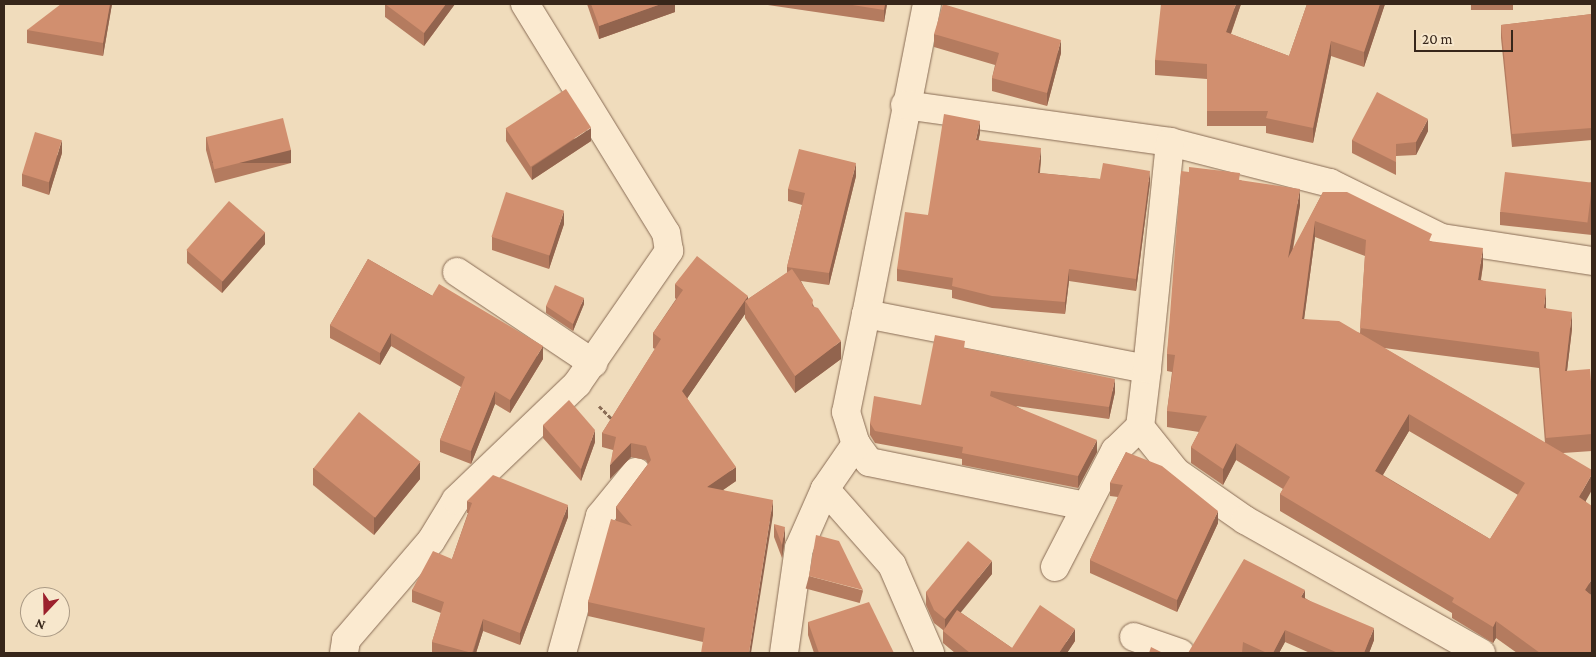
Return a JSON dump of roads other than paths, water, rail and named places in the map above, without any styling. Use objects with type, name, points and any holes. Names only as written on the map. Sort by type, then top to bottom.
[{"type":"street","points":[[344,653],[346,640],[431,541],[456,500],[585,373],[665,258],[669,244],[525,4]]},
{"type":"street","points":[[927,4],[905,105],[846,412],[856,444],[869,462],[1086,506]]},
{"type":"street","points":[[905,105],[1170,142],[1330,183],[1442,238],[1592,261]]},
{"type":"street","points":[[1055,567],[1115,451],[1140,428],[1170,142]]},
{"type":"street","points":[[457,272],[585,373]]},
{"type":"street","points":[[866,314],[1147,369]]},
{"type":"street","points":[[1140,428],[1176,472],[1245,520],[1480,653]]},
{"type":"street","points":[[784,653],[800,548],[825,489],[856,444]]},
{"type":"street","points":[[562,653],[600,516],[636,472]]},
{"type":"street","points":[[825,489],[892,565],[930,653]]},
{"type":"street","points":[[1134,637],[1180,653]]}]
